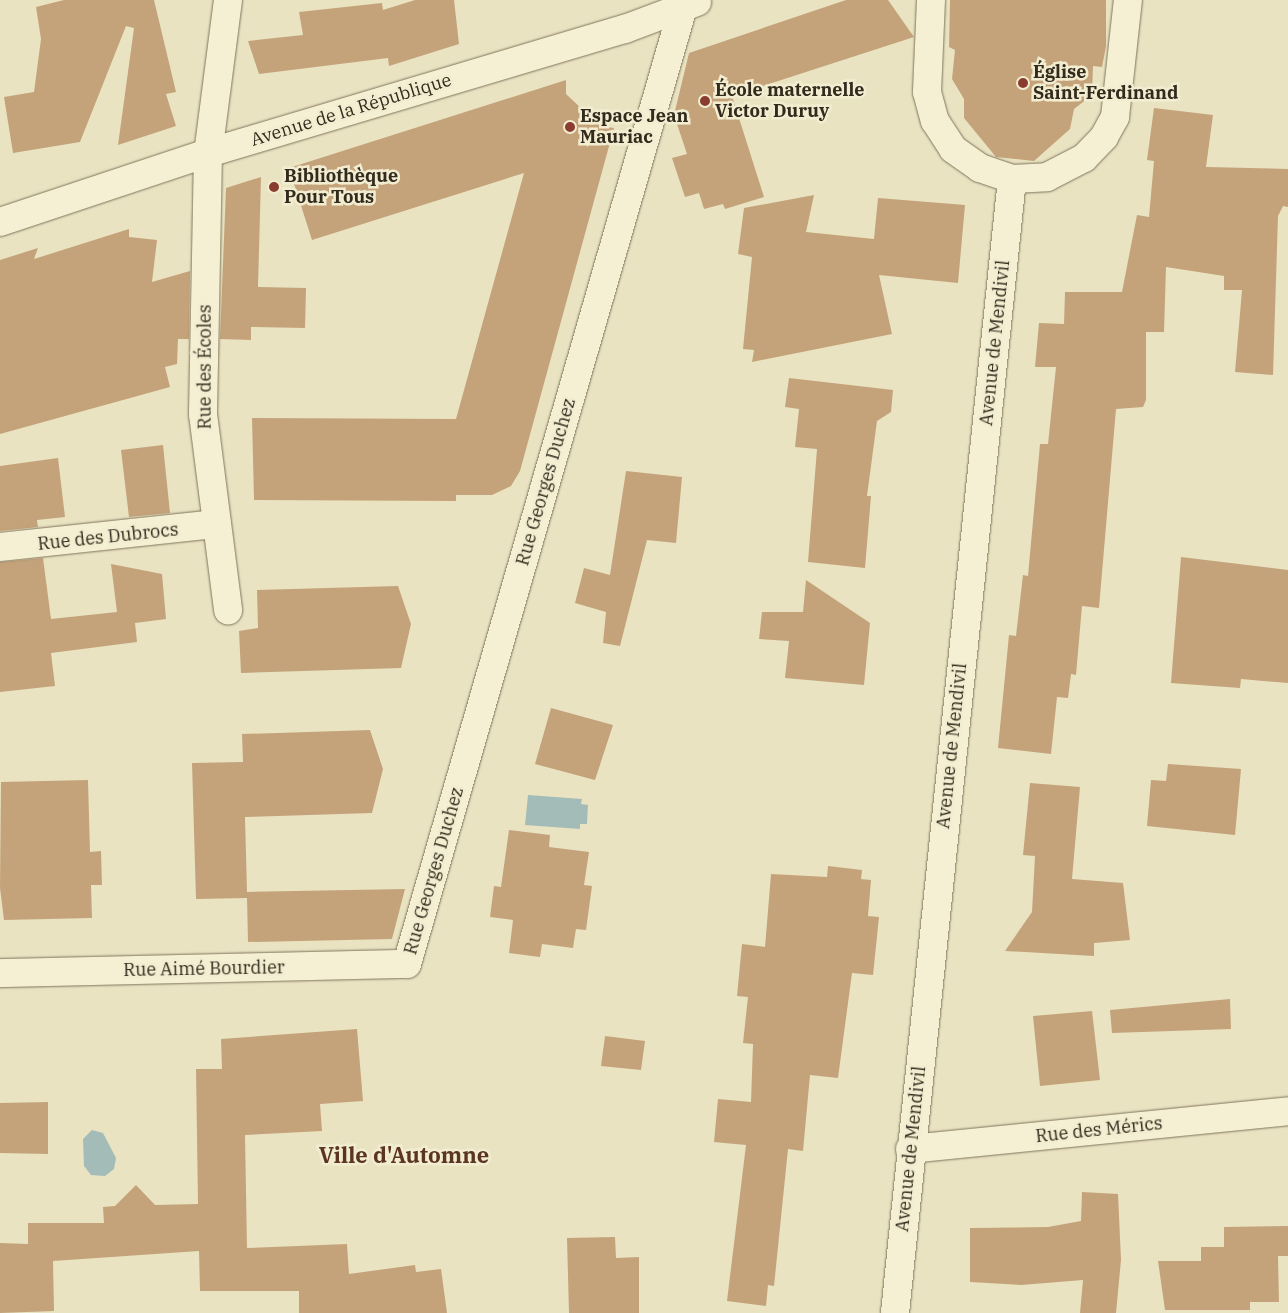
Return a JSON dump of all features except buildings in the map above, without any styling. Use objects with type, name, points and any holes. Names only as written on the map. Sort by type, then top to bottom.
[{"type":"street","name":"Rue des Écoles","points":[[228,0],[208,153],[203,414],[228,610]]},
{"type":"street","points":[[932,0],[927,92],[935,121],[960,154],[980,168],[1012,179],[1046,177],[1084,158],[1104,138],[1115,117],[1128,0]]},
{"type":"street","name":"Avenue de la République","points":[[0,222],[208,153],[625,29],[690,2]]},
{"type":"street","name":"Rue Georges Duchez","points":[[407,964],[690,2]]},
{"type":"street","name":"Avenue de Mendivil","points":[[895,1313],[910,1149],[1012,179]]},
{"type":"street","name":"Rue des Dubrocs","points":[[0,547],[217,524]]},
{"type":"street","name":"Rue Aimé Bourdier","points":[[0,973],[407,964]]},
{"type":"street","name":"Rue des Mérics","points":[[910,1149],[1288,1111]]},
{"type":"water","points":[[528,795],[582,799],[581,804],[588,805],[587,824],[580,824],[580,829],[525,825]]},
{"type":"water","points":[[92,1130],[103,1133],[116,1158],[114,1169],[105,1176],[91,1175],[84,1166],[83,1139]]},
{"type":"place","name":"Église Saint-Ferdinand","points":[[1023,83]]},
{"type":"place","name":"École maternelle Victor Duruy","points":[[705,101]]},
{"type":"place","name":"Espace Jean Mauriac","points":[[570,127]]},
{"type":"place","name":"Bibliothèque Pour Tous","points":[[274,187]]},
{"type":"district","name":"Ville d'Automne","points":[[404,1155]]}]
